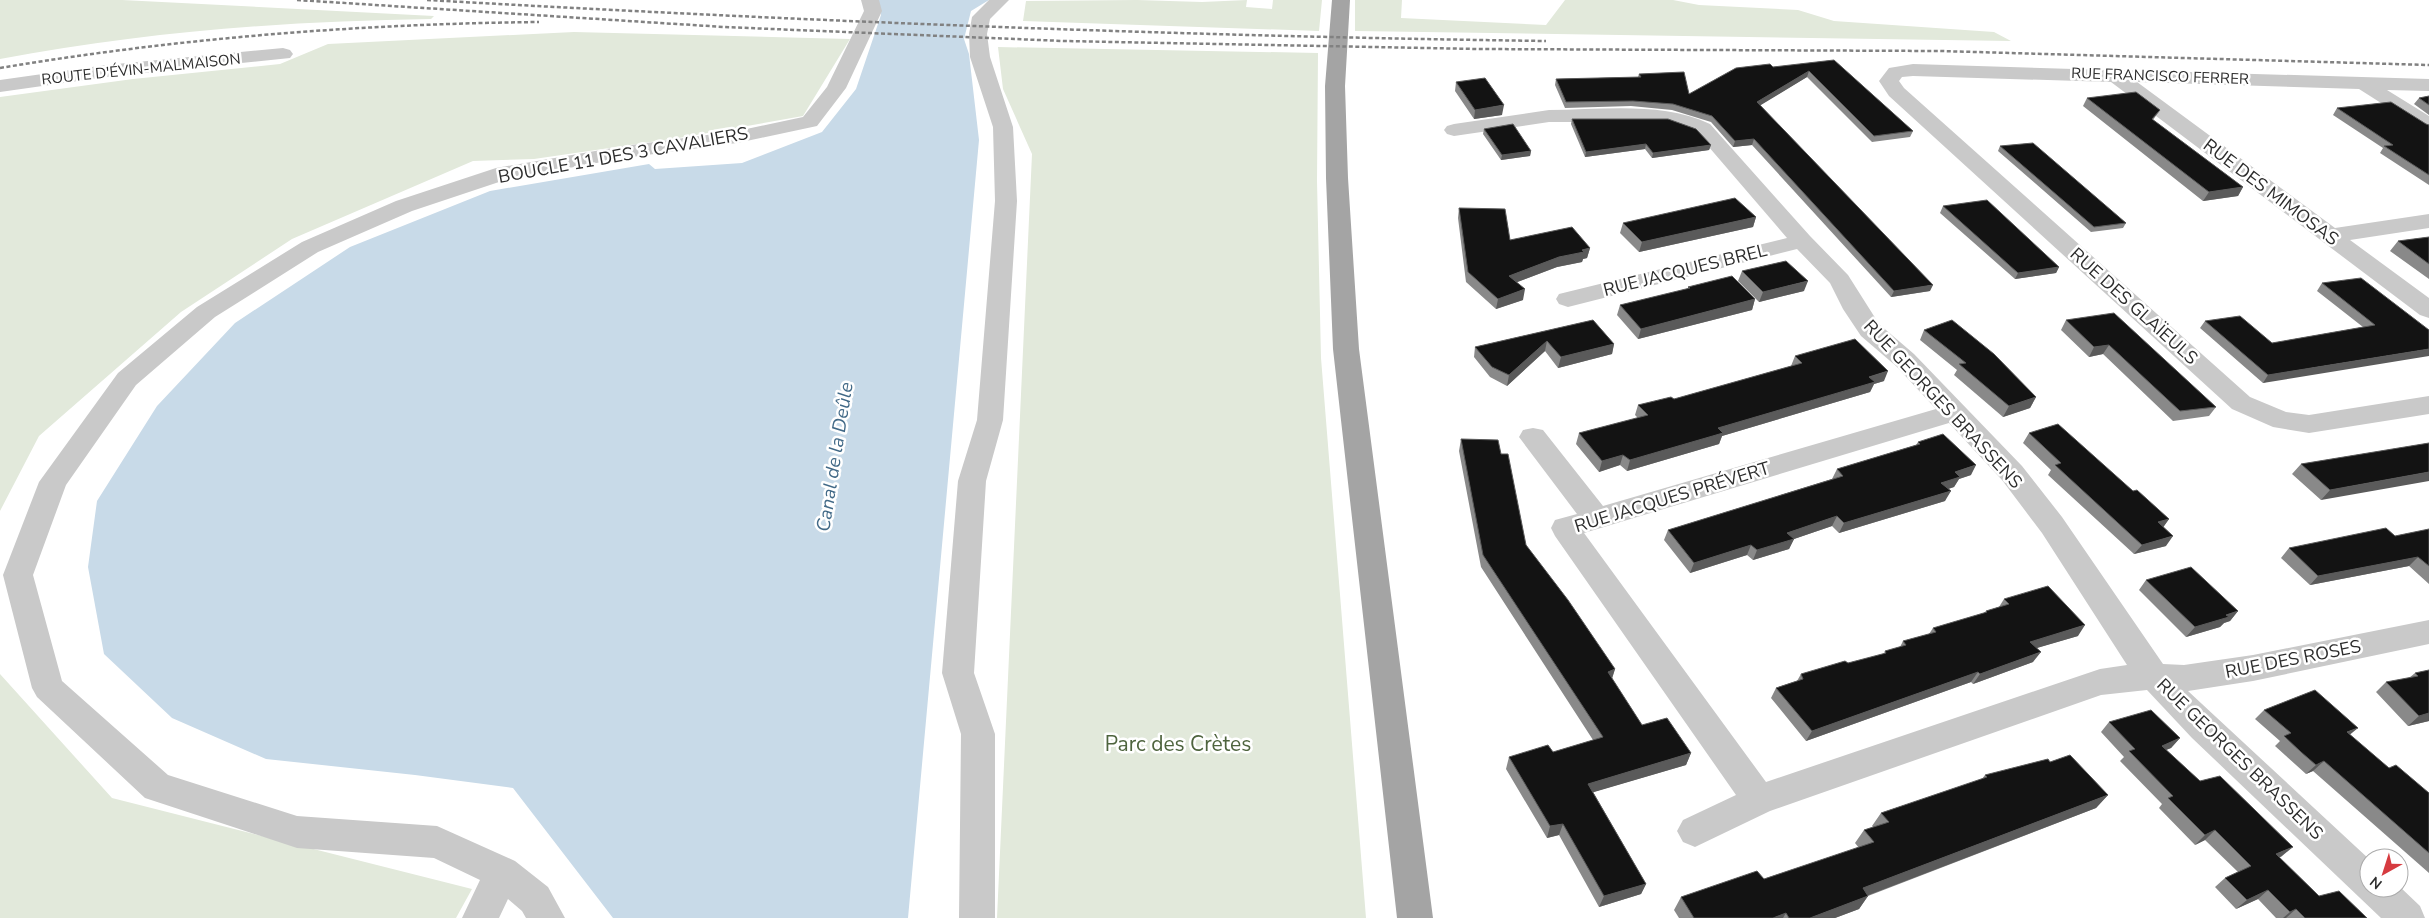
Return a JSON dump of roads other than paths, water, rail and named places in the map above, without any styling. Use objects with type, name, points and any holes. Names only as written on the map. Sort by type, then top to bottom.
[{"type":"main road","points":[[1340,6],[1335,86],[1337,178],[1346,349],[1415,918]]},
{"type":"street","name":"BOUCLE 11 DES 3 CAVALIERS","points":[[547,918],[535,899],[502,873],[437,842],[297,832],[157,787],[48,688],[18,575],[53,482],[127,379],[206,312],[310,247],[404,206],[504,173],[624,152],[737,137],[810,122],[836,88],[872,11],[870,0]]},
{"type":"street","points":[[977,918],[978,734],[958,674],[972,481],[990,420],[1006,201],[1003,127],[980,58],[978,34],[982,18],[1000,0]]},
{"type":"street","name":"ROUTE D'ÉVIN-MALMAISON","points":[[0,86],[106,71],[283,54]]},
{"type":"street","name":"RUE FRANCISCO FERRER","points":[[1892,76],[1896,72],[1913,70],[2113,74],[2429,85]]},
{"type":"street","name":"RUE DES MIMOSAS","points":[[2113,74],[2429,310]]},
{"type":"street","name":"RUE DES GLAÏEULS","points":[[1892,76],[1889,81],[1896,92],[2241,403],[2282,421],[2309,424],[2429,404]]},
{"type":"street","points":[[2362,82],[2429,125]]},
{"type":"street","name":"RUE GEORGES BRASSENS","points":[[1454,130],[1549,116],[1666,116],[1694,123],[1703,128],[1802,242],[1840,280],[1855,309],[1870,330],[1905,360],[2012,473],[2052,525],[2134,650],[2155,678],[2204,728],[2359,874]]},
{"type":"street","points":[[2330,236],[2429,221]]},
{"type":"street","name":"RUE JACQUES BREL","points":[[1568,299],[1802,242]]},
{"type":"street","name":"RUE JACQUES PRÉVERT","points":[[1759,800],[1565,528],[1955,412]]},
{"type":"street","points":[[1533,437],[1597,519]]},
{"type":"street","name":"RUE DES ROSES","points":[[2155,678],[2184,678],[2253,668],[2429,632]]},
{"type":"street","points":[[1695,831],[1759,800],[2100,682],[2135,677],[2155,678]]},
{"type":"street","points":[[480,918],[502,873]]},
{"type":"street","points":[[2386,898],[2407,918]]},
{"type":"water","name":"Canal de la Deûle","points":[[878,0],[989,0],[971,11],[964,39],[969,54],[979,140],[908,918],[613,918],[513,788],[266,759],[172,718],[104,654],[88,567],[97,501],[157,406],[235,323],[350,247],[490,191],[649,164],[655,169],[742,163],[822,132],[856,89],[881,15]]},
{"type":"railway","points":[[297,0],[724,27],[1063,41],[1477,49],[1940,51],[2429,65]]},
{"type":"railway","points":[[427,0],[986,27],[1546,41]]},
{"type":"railway","points":[[0,68],[134,48],[269,34],[471,23],[539,22]]},
{"type":"park label","name":"Parc des Crètes","points":[[1178,744]]}]
